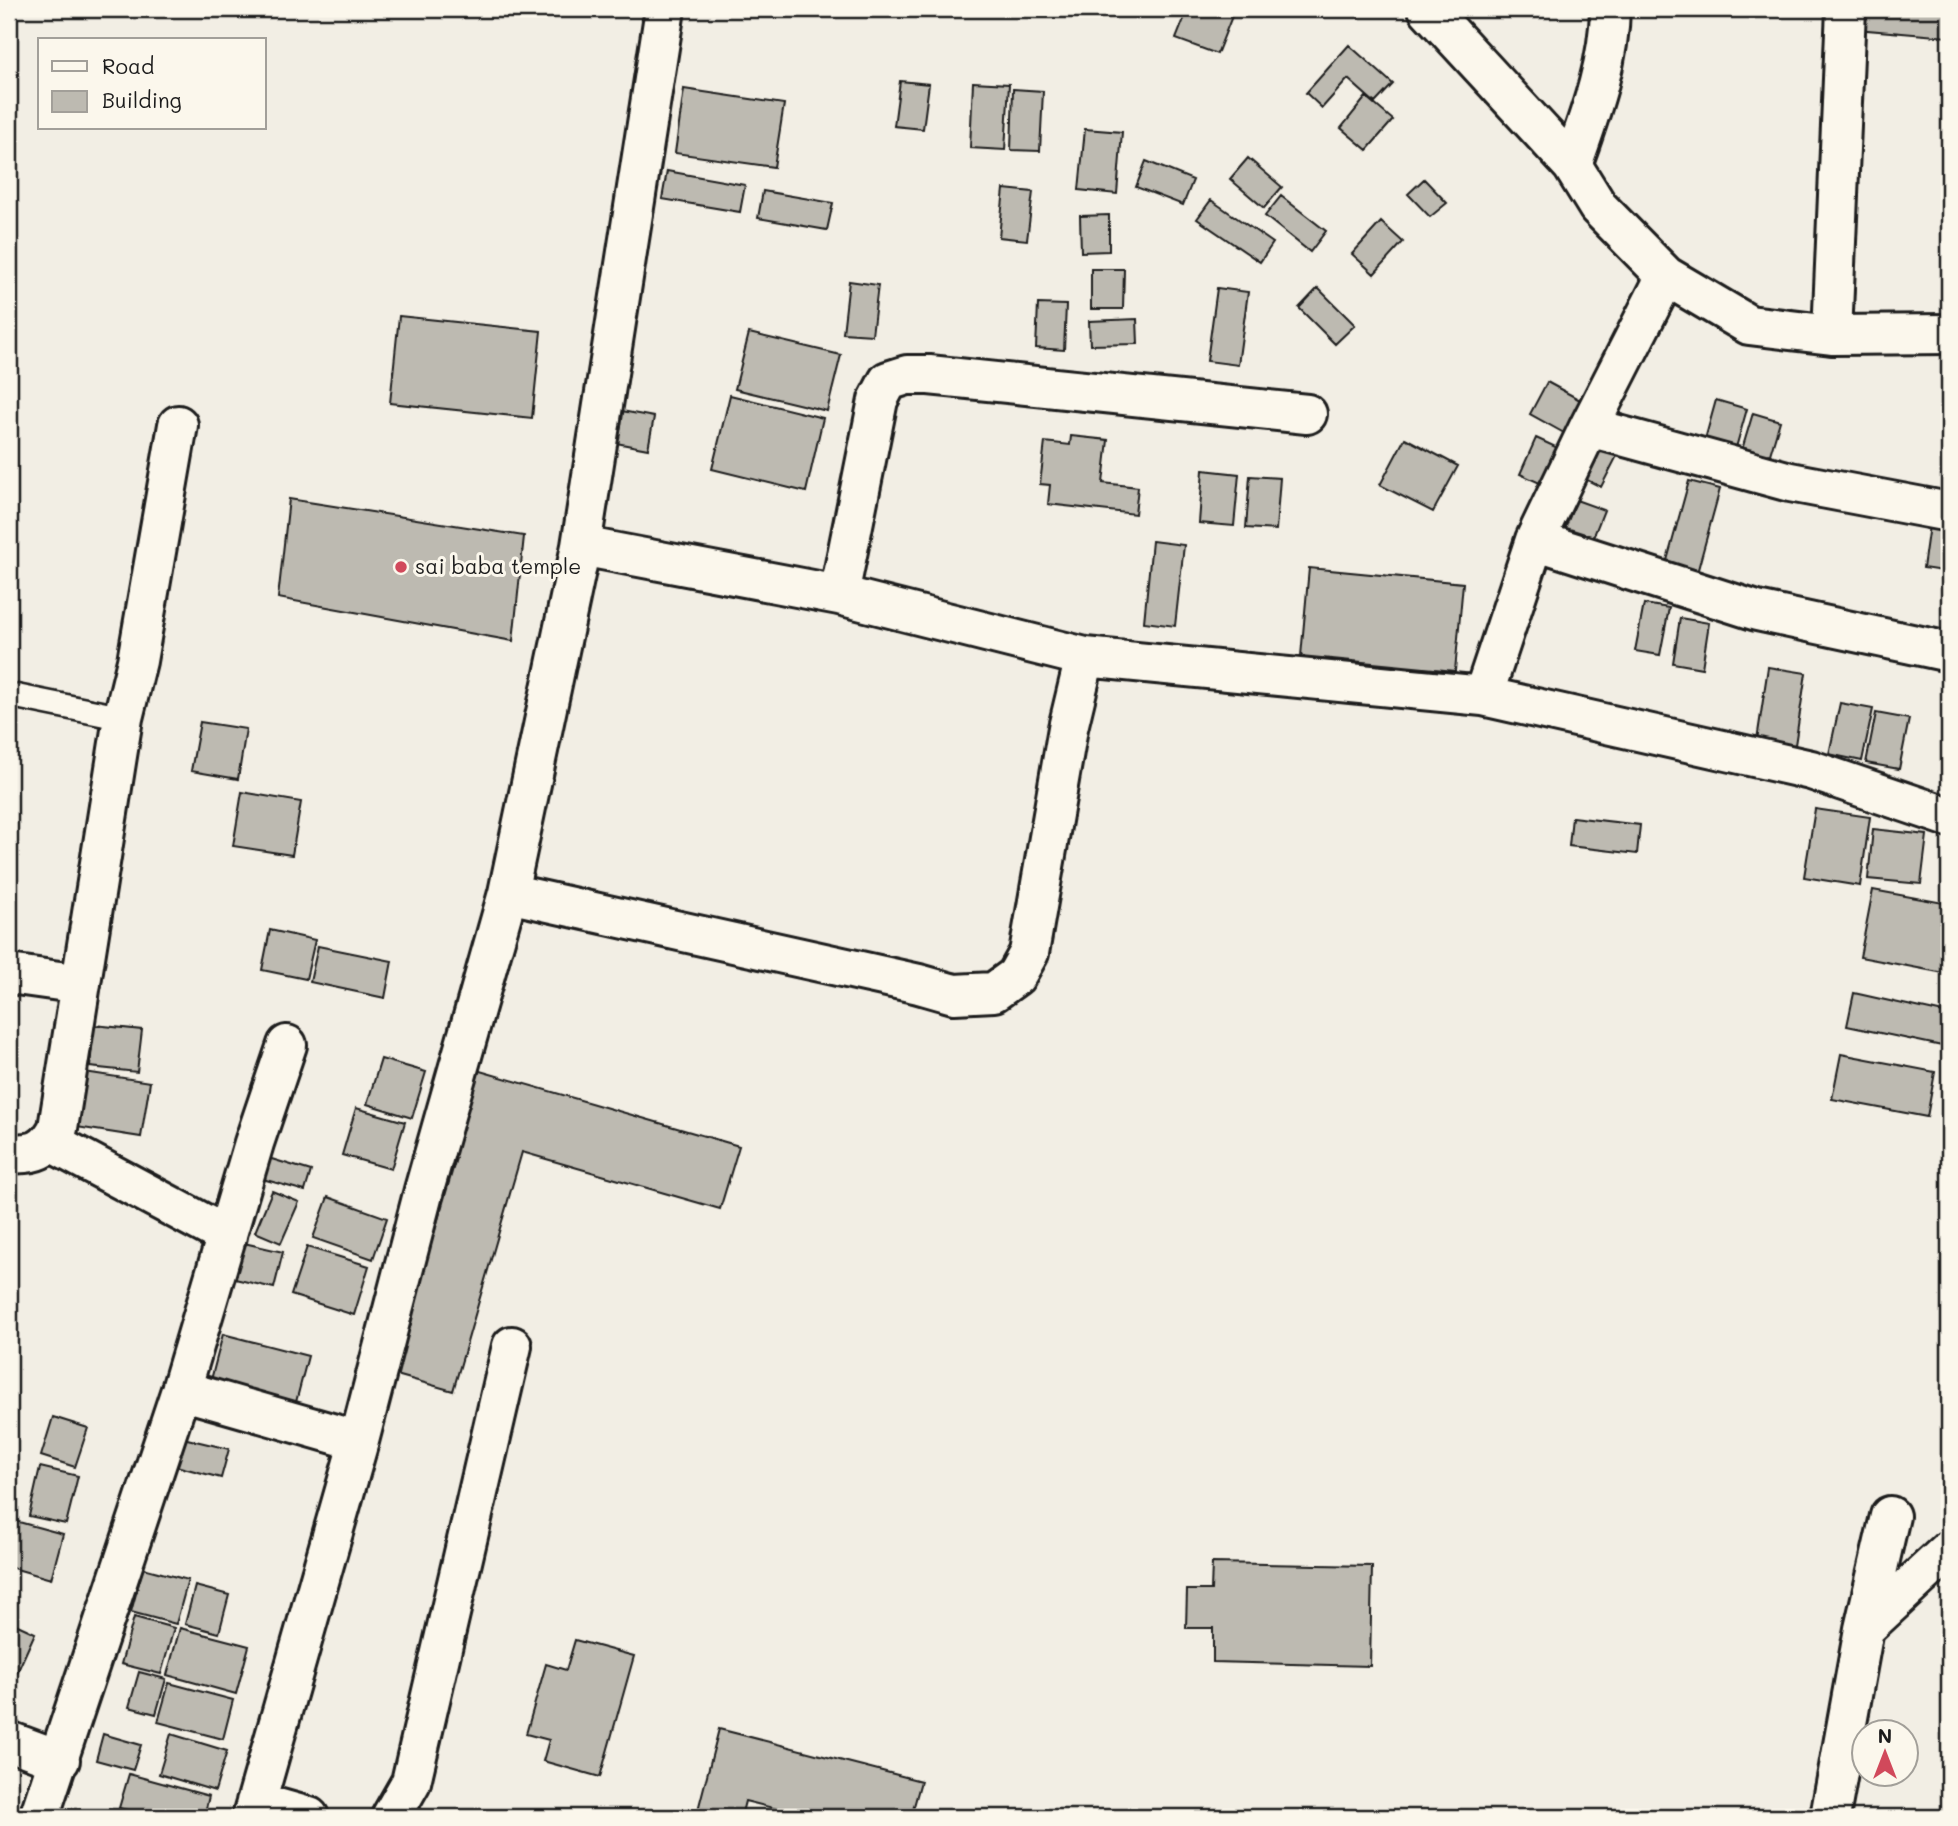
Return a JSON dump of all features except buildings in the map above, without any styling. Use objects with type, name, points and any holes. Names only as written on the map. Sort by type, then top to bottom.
[{"type":"street","points":[[309,1817],[254,1810],[359,1441],[424,1190],[508,893],[581,545],[665,9]]},
{"type":"street","points":[[1428,9],[1572,165],[1598,207],[1666,276],[1749,325],[1832,335],[1949,334]]},
{"type":"street","points":[[1572,165],[1598,91],[1610,34],[1610,9]]},
{"type":"street","points":[[1832,335],[1846,9]]},
{"type":"street","points":[[1483,696],[1535,540],[1666,276]]},
{"type":"street","points":[[839,595],[878,400],[888,381],[908,375],[929,375],[1307,414]]},
{"type":"street","points":[[9,1153],[35,1153],[51,1142],[58,1129],[123,718],[136,661],[178,425]]},
{"type":"street","points":[[1589,427],[1790,482],[1949,512]]},
{"type":"street","points":[[1535,540],[1757,611],[1949,652]]},
{"type":"street","points":[[581,545],[839,595],[1086,657],[1483,696],[1811,770],[1949,817]]},
{"type":"street","points":[[508,893],[954,994],[993,992],[1016,976],[1029,953],[1068,728],[1086,657]]},
{"type":"street","points":[[9,974],[81,984]]},
{"type":"street","points":[[39,1817],[181,1390],[254,1143],[287,1045]]},
{"type":"street","points":[[51,1142],[227,1236]]},
{"type":"street","points":[[391,1817],[411,1782],[512,1346]]},
{"type":"street","points":[[181,1390],[359,1441]]},
{"type":"street","points":[[1830,1817],[1864,1629],[1890,1516]]},
{"type":"street","points":[[1864,1629],[1949,1550]]},
{"type":"street","points":[[9,1741],[60,1760]]},
{"type":"lane","points":[[9,695],[123,718]]},
{"type":"place","name":"sai baba temple","points":[[401,567]]}]
